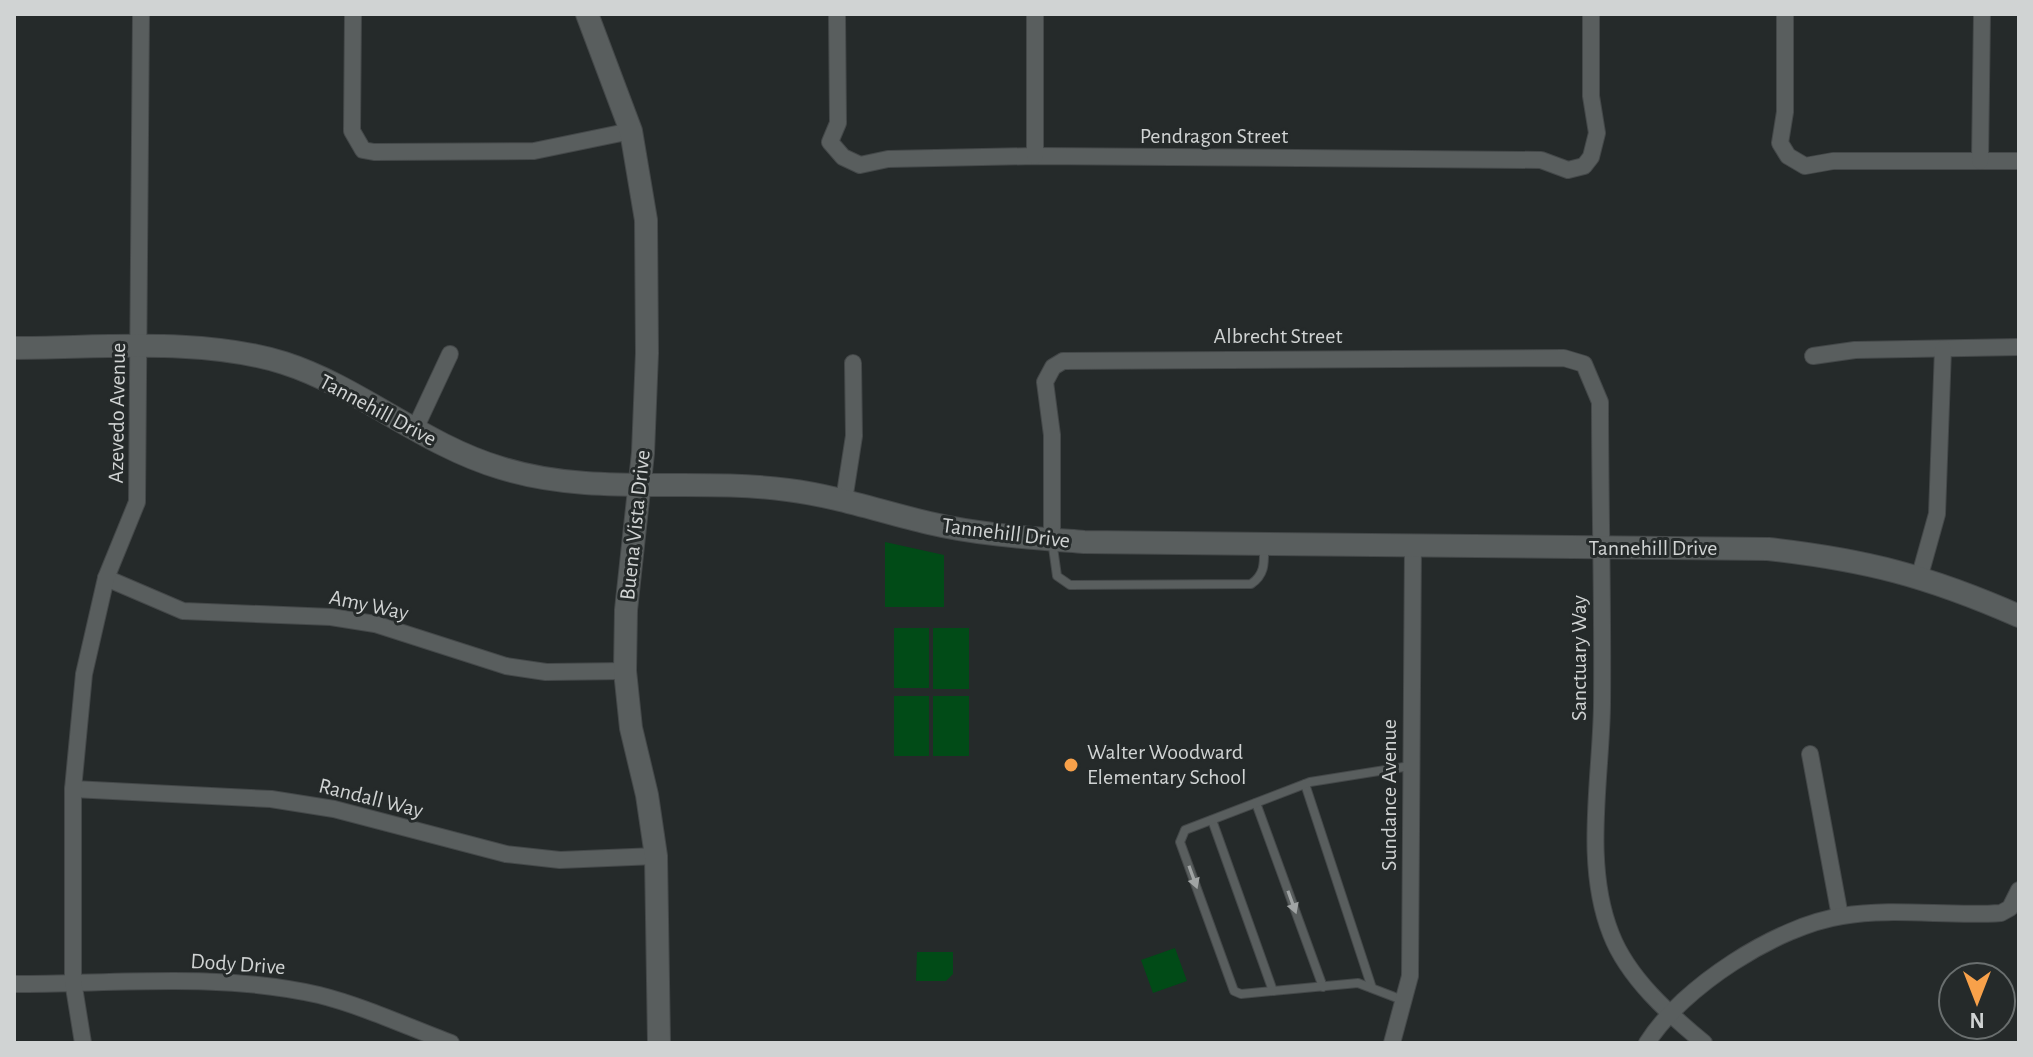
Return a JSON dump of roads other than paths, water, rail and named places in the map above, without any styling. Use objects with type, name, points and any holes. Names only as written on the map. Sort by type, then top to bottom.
[{"type":"street","name":"Azevedo Avenue","points":[[83,1043],[73,981],[73,789],[84,674],[106,578],[137,502],[141,348],[141,14]]},
{"type":"street","points":[[353,14],[352,131],[363,150],[534,151],[631,131]]},
{"type":"street","name":"Buena Vista Drive","points":[[587,14],[631,131],[646,220],[647,353],[640,483],[626,610],[625,671],[631,728],[647,795],[656,856],[659,1043]]},
{"type":"street","name":"Pendragon Street","points":[[837,14],[838,123],[830,142],[843,157],[860,165],[888,159],[1035,156],[1541,160],[1568,170],[1584,166],[1591,157],[1597,133],[1591,96],[1591,14]]},
{"type":"street","points":[[1035,14],[1035,156]]},
{"type":"street","points":[[1785,14],[1785,112],[1780,143],[1788,156],[1805,166],[1833,161],[2019,161]]},
{"type":"street","points":[[1980,161],[1982,14]]},
{"type":"street","points":[[1813,356],[1855,350],[2019,347]]},
{"type":"street","name":"Tannehill Drive","points":[[14,348],[212,349],[286,363],[414,431],[501,469],[560,482],[721,483],[844,500],[930,523],[990,534],[1052,539],[1768,549],[1846,557],[1920,575],[2019,616]]},
{"type":"street","points":[[1920,575],[1937,514],[1943,349]]},
{"type":"street","points":[[414,431],[450,354]]},
{"type":"street","name":"Albrecht Street","points":[[1052,539],[1052,435],[1045,382],[1053,367],[1075,358],[1504,358]]},
{"type":"street","name":"Sanctuary Way","points":[[1504,358],[1564,358],[1584,364],[1590,370],[1600,402],[1602,705],[1596,866],[1601,905],[1624,961],[1671,1015],[1704,1043]]},
{"type":"street","points":[[844,500],[854,436],[853,363]]},
{"type":"street","name":"Sundance Avenue","points":[[1392,1043],[1405,1001],[1411,933],[1413,544]]},
{"type":"street","name":"Amy Way","points":[[106,578],[183,611],[331,617],[375,624],[506,666],[546,672],[625,671]]},
{"type":"street","points":[[1810,754],[1840,916]]},
{"type":"street","name":"Randall Way","points":[[73,789],[271,799],[334,809],[520,855],[560,860],[656,856]]},
{"type":"street","points":[[1647,1043],[1671,1015],[1739,959],[1791,933],[1840,916],[1882,912],[2001,913],[2010,908],[2019,890]]},
{"type":"street","name":"Dody Drive","points":[[14,984],[73,981],[212,982],[284,989],[322,996],[451,1043]]},
{"type":"lane","points":[[1052,539],[1057,576],[1070,585],[1251,584],[1260,578],[1264,567],[1264,544]]},
{"type":"lane","points":[[1405,1001],[1358,983],[1241,994],[1234,991],[1180,842],[1185,830],[1305,784],[1410,766]]},
{"type":"lane","points":[[1305,784],[1372,988]]},
{"type":"lane","points":[[1256,803],[1323,987]]},
{"type":"lane","points":[[1212,820],[1273,991]]},
{"type":"place","name":"Walter Woodward Elementary School","points":[[1071,765]]}]
